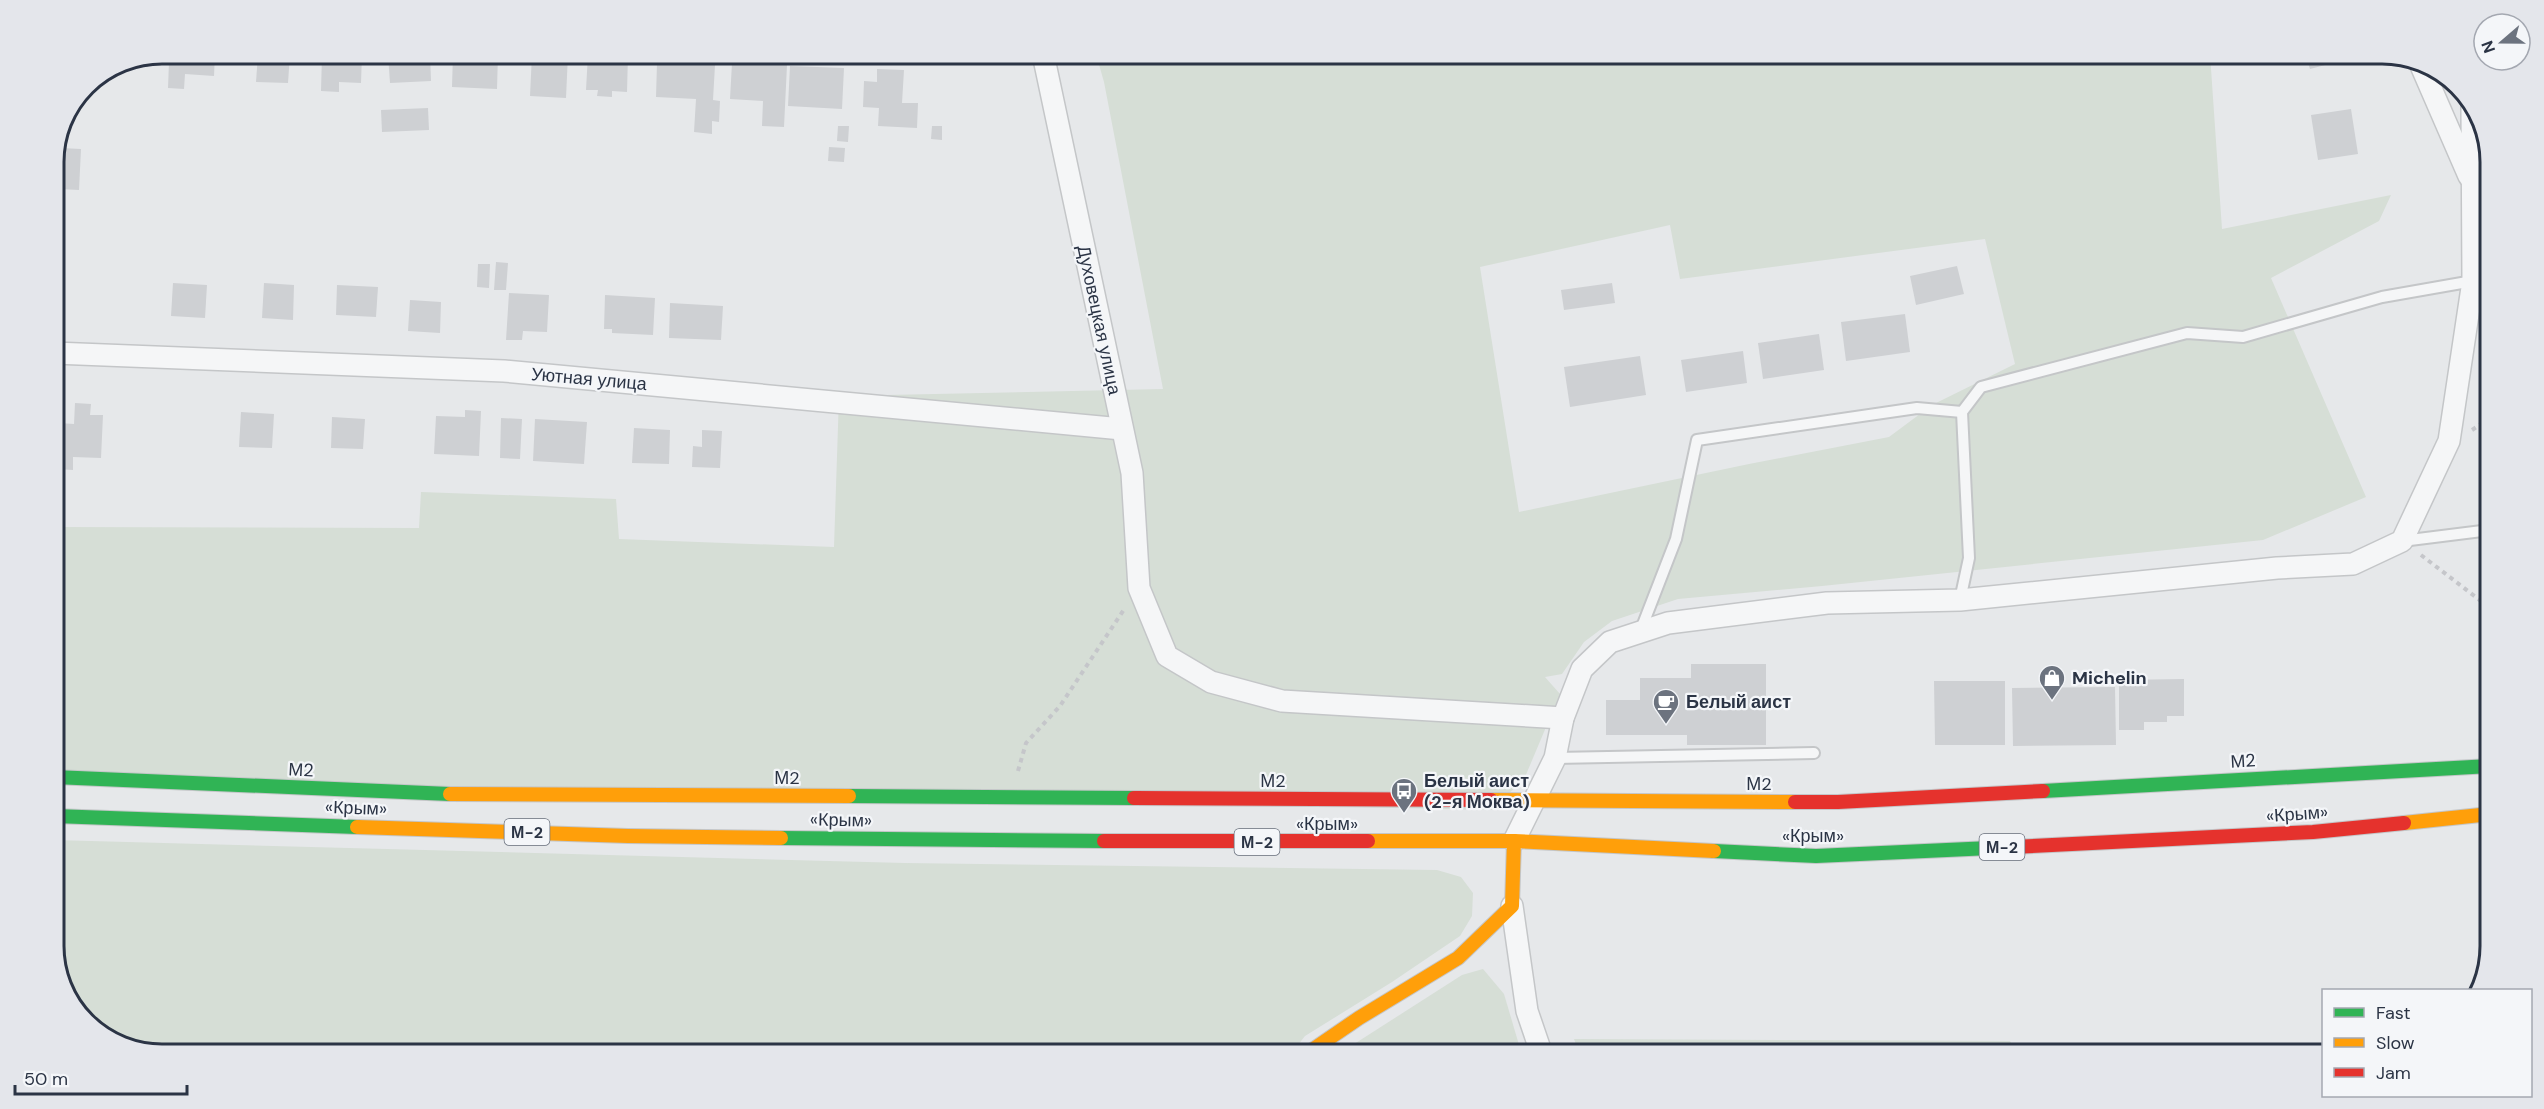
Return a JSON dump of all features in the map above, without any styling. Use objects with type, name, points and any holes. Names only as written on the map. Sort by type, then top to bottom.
[{"type":"main road","name":"М2","points":[[65,778],[425,794],[1838,802],[2480,767]]},
{"type":"main road","name":"«Крым»","points":[[65,816],[628,836],[1187,842],[1514,841],[1816,856],[2313,832],[2480,815]]},
{"type":"main road","points":[[1321,1044],[1359,1018],[1458,958],[1512,906],[1514,841]]},
{"type":"street","name":"Духовецкая улица","points":[[1045,64],[1132,473],[1139,588],[1167,657],[1211,682],[1282,701],[1563,718]]},
{"type":"street","points":[[2425,75],[2473,185]]},
{"type":"street","points":[[1514,841],[1555,758],[1563,718],[1582,669],[1610,642],[1668,623],[1827,603],[1960,600],[2277,568],[2353,564],[2402,541],[2449,441],[2473,281],[2472,126]]},
{"type":"street","name":"Уютная улица","points":[[65,353],[504,371],[1122,429]]},
{"type":"street","points":[[1512,906],[1527,1011],[1538,1044]]},
{"type":"lane","points":[[1960,600],[1969,558],[1962,412],[1981,387],[2187,333],[2243,337],[2382,297],[2473,281]]},
{"type":"lane","points":[[1640,632],[1676,540],[1697,440],[1917,408],[1962,412]]},
{"type":"lane","points":[[2402,541],[2479,531]]},
{"type":"lane","points":[[1555,758],[1814,753]]},
{"type":"path","points":[[2402,541],[2480,600]]},
{"type":"path","points":[[1010,797],[1026,743],[1060,706],[1139,588]]},
{"type":"shaded area","points":[[1099,64],[2211,64],[2222,229],[2391,195],[2379,221],[2271,278],[2366,497],[2263,540],[1678,599],[1612,621],[1584,642],[1562,674],[1545,677],[1560,694],[1525,777],[1493,810],[65,780],[65,527],[419,528],[421,492],[616,499],[619,539],[834,547],[839,396],[1163,389]],"holes":[[[1670,225],[1680,279],[1985,239],[2015,364],[1932,405],[1889,437],[1519,512],[1480,267]]]},
{"type":"shaded area","points":[[65,840],[905,863],[1437,870],[1461,877],[1473,893],[1472,916],[1460,936],[1305,1036],[1299,1044],[143,1043],[125,1037],[98,1020],[81,1001],[70,978],[65,953]]},
{"type":"shaded area","points":[[1483,969],[1504,994],[1519,1044],[1354,1044],[1462,975]]},
{"type":"shaded area","points":[[1574,1039],[2010,1041],[2012,1044],[1576,1044]]},
{"type":"building","points":[[169,64],[215,64],[214,76],[185,74],[184,89],[168,88]]},
{"type":"building","points":[[257,64],[289,64],[288,83],[256,82]]},
{"type":"building","points":[[322,64],[362,64],[361,83],[339,82],[339,92],[321,91]]},
{"type":"building","points":[[389,64],[430,64],[431,81],[390,83]]},
{"type":"building","points":[[453,64],[498,64],[497,89],[452,87]]},
{"type":"building","points":[[532,64],[568,64],[566,98],[530,96]]},
{"type":"building","points":[[587,64],[628,64],[627,92],[612,91],[612,97],[597,96],[598,90],[586,90]]},
{"type":"building","points":[[657,64],[715,65],[713,100],[720,101],[719,122],[712,121],[712,134],[694,132],[696,99],[656,97]]},
{"type":"building","points":[[732,64],[787,65],[784,127],[762,126],[763,101],[730,99]]},
{"type":"building","points":[[2308,64],[2329,64],[2310,69]]},
{"type":"building","points":[[790,66],[844,68],[842,109],[788,106]]},
{"type":"building","points":[[877,69],[904,70],[902,103],[918,103],[917,128],[878,126],[879,108],[863,107],[864,81],[877,82]]},
{"type":"building","points":[[428,108],[429,130],[382,132],[381,110]]},
{"type":"building","points":[[2351,109],[2358,154],[2318,160],[2311,115]]},
{"type":"building","points":[[838,126],[849,126],[848,142],[837,141]]},
{"type":"building","points":[[932,126],[942,126],[942,140],[931,139]]},
{"type":"building","points":[[829,147],[845,148],[844,162],[828,161]]},
{"type":"building","points":[[66,148],[81,149],[79,190],[65,189]]},
{"type":"building","points":[[496,262],[508,263],[506,290],[494,290]]},
{"type":"building","points":[[478,264],[490,264],[489,288],[477,287]]},
{"type":"building","points":[[1957,266],[1964,294],[1916,305],[1910,276]]},
{"type":"building","points":[[173,283],[207,285],[205,318],[171,316]]},
{"type":"building","points":[[264,283],[294,285],[293,320],[262,318]]},
{"type":"building","points":[[1612,283],[1615,303],[1564,310],[1561,290]]},
{"type":"building","points":[[337,285],[378,287],[376,317],[336,315]]},
{"type":"building","points":[[509,293],[549,295],[547,332],[523,331],[522,340],[506,340]]},
{"type":"building","points":[[605,295],[655,298],[653,335],[612,333],[612,329],[604,329]]},
{"type":"building","points":[[410,300],[441,302],[440,333],[408,331]]},
{"type":"building","points":[[670,303],[723,306],[721,340],[669,338]]},
{"type":"building","points":[[1905,314],[1910,352],[1846,361],[1841,322]]},
{"type":"building","points":[[1819,334],[1824,370],[1763,379],[1758,343]]},
{"type":"building","points":[[1743,351],[1747,383],[1686,392],[1681,360]]},
{"type":"building","points":[[1640,356],[1646,395],[1570,407],[1564,367]]},
{"type":"building","points":[[75,403],[91,404],[90,415],[103,415],[101,458],[73,457],[73,470],[65,470],[65,423],[74,424]]},
{"type":"building","points":[[465,410],[481,411],[479,456],[434,454],[436,416],[465,417]]},
{"type":"building","points":[[241,412],[274,414],[272,448],[239,447]]},
{"type":"building","points":[[332,417],[365,419],[363,449],[331,448]]},
{"type":"building","points":[[501,418],[522,419],[520,459],[500,458]]},
{"type":"building","points":[[535,419],[587,422],[584,464],[533,461]]},
{"type":"building","points":[[634,428],[670,430],[669,464],[632,463]]},
{"type":"building","points":[[702,430],[722,431],[720,468],[692,467],[693,446],[702,447]]},
{"type":"building","points":[[1691,664],[1766,664],[1766,745],[1687,745],[1687,735],[1606,735],[1606,700],[1640,700],[1640,678],[1691,678]]},
{"type":"building","points":[[2184,679],[2184,716],[2167,716],[2167,722],[2144,722],[2144,730],[2119,730],[2119,680]]},
{"type":"building","points":[[1934,681],[2005,681],[2005,745],[1935,745]]},
{"type":"building","points":[[2115,687],[2116,745],[2013,746],[2012,688]]},
{"type":"traffic: fast","points":[[2043,791],[2480,767]]},
{"type":"traffic: fast","points":[[65,777],[450,794]]},
{"type":"traffic: fast","points":[[849,796],[1134,798]]},
{"type":"traffic: fast","points":[[65,816],[357,827]]},
{"type":"traffic: fast","points":[[781,838],[1104,841]]},
{"type":"traffic: fast","points":[[1714,851],[1816,856],[2012,847]]},
{"type":"traffic: slow","points":[[450,794],[849,796]]},
{"type":"traffic: slow","points":[[1491,800],[1795,802]]},
{"type":"traffic: slow","points":[[2404,823],[2480,815]]},
{"type":"traffic: slow","points":[[357,827],[628,836],[781,838]]},
{"type":"traffic: slow","points":[[1368,841],[1514,841],[1714,851]]},
{"type":"traffic: slow","points":[[1321,1044],[1359,1018],[1458,958],[1512,906],[1514,841]]},
{"type":"traffic: jam","points":[[1795,802],[1838,802],[2043,791]]},
{"type":"traffic: jam","points":[[1134,798],[1491,800]]},
{"type":"traffic: jam","points":[[2012,847],[2313,832],[2404,823]]},
{"type":"traffic: jam","points":[[1104,841],[1368,841]]},
{"type":"place","name":"Michelin","points":[[2052,701]]},
{"type":"place","name":"Белый аист","points":[[1666,725]]},
{"type":"place","name":"Белый аист (2-я Моква)","points":[[1404,814]]}]
